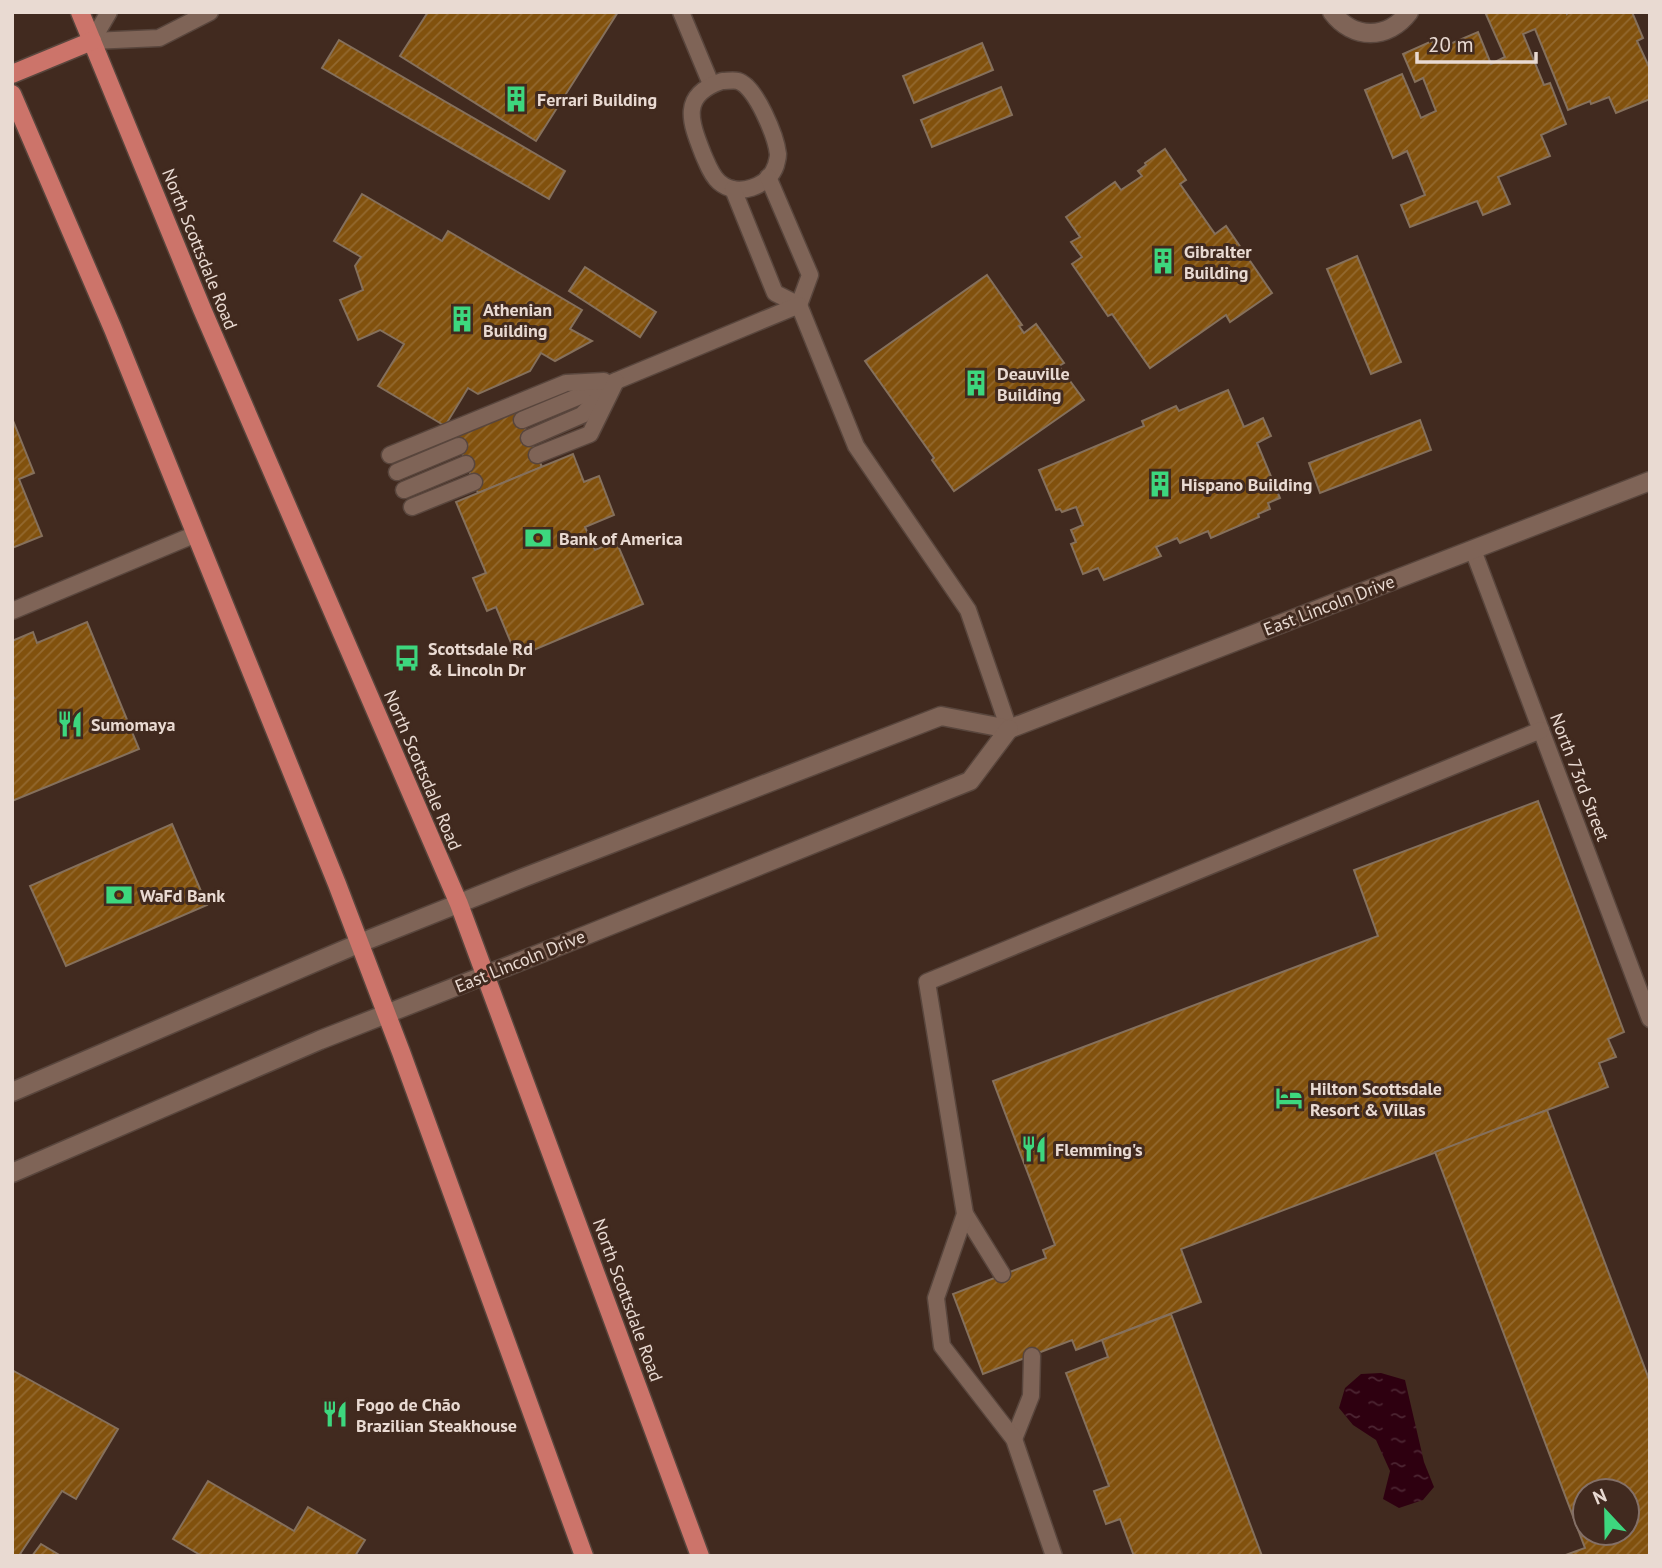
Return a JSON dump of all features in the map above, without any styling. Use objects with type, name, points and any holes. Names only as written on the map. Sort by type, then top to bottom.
[{"type":"main road","name":"North Scottsdale Road","points":[[80,12],[202,309],[458,904],[700,1556]]},
{"type":"main road","points":[[1332,12],[1339,22],[1352,30],[1367,33],[1383,32],[1397,25],[1409,12]]},
{"type":"main road","points":[[12,74],[92,41]]},
{"type":"main road","points":[[12,94],[113,329],[360,943],[584,1556]]},
{"type":"main road","name":"East Lincoln Drive","points":[[12,1173],[307,1045],[970,781],[1009,729],[1650,481]]},
{"type":"main road","points":[[12,1092],[360,943],[942,716],[1009,729]]},
{"type":"lane","points":[[92,41],[108,12]]},
{"type":"lane","points":[[92,41],[159,38],[210,12]]},
{"type":"lane","points":[[681,12],[711,85]]},
{"type":"lane","points":[[722,80],[739,81],[750,89],[759,102],[775,142],[778,157],[773,172],[768,177],[760,184],[744,190],[733,189],[718,181],[710,171],[693,128],[692,104],[698,94],[722,80]]},
{"type":"lane","points":[[522,421],[799,305],[810,275],[768,177]]},
{"type":"lane","points":[[733,189],[775,293],[799,305],[856,446],[968,610],[1009,729]]},
{"type":"lane","points":[[529,438],[582,415],[617,381]]},
{"type":"lane","points":[[390,455],[566,383],[617,381]]},
{"type":"lane","points":[[537,455],[590,434],[617,381]]},
{"type":"lane","points":[[397,471],[458,446]]},
{"type":"lane","points":[[404,490],[466,464]]},
{"type":"lane","points":[[412,507],[474,482]]},
{"type":"lane","points":[[12,611],[196,534]]},
{"type":"lane","name":"North 73rd Street","points":[[1473,550],[1650,1019]]},
{"type":"lane","points":[[1002,1274],[965,1214],[928,982],[1541,730]]},
{"type":"lane","points":[[965,1214],[936,1298],[942,1346],[1014,1439],[1054,1556]]},
{"type":"lane","points":[[1014,1439],[1031,1396],[1032,1356]]},
{"type":"water","points":[[1381,1373],[1405,1380],[1424,1462],[1434,1487],[1423,1500],[1399,1508],[1383,1499],[1390,1471],[1376,1440],[1353,1425],[1339,1408],[1345,1388],[1361,1374]]},
{"type":"building","name":"Ferrari Building","points":[[428,12],[618,12],[536,141],[400,56]]},
{"type":"building","points":[[1485,12],[1632,12],[1643,38],[1637,41],[1650,69],[1650,99],[1616,113],[1609,97],[1568,110],[1535,29],[1523,34],[1544,85],[1550,83],[1566,124],[1541,135],[1550,156],[1498,177],[1510,204],[1483,215],[1477,201],[1410,227],[1401,205],[1425,195],[1407,151],[1393,158],[1365,90],[1402,74],[1421,118],[1436,111],[1423,78],[1415,82],[1403,54],[1432,41],[1436,50],[1478,32],[1491,64],[1505,57]]},
{"type":"building","points":[[339,40],[565,171],[549,199],[322,68]]},
{"type":"building","points":[[982,43],[993,70],[914,103],[903,76]]},
{"type":"building","points":[[1001,87],[1012,115],[932,147],[921,120]]},
{"type":"building","name":"Gibralter Building","points":[[1165,149],[1186,180],[1180,184],[1215,234],[1226,226],[1272,293],[1230,322],[1226,315],[1150,368],[1112,314],[1108,316],[1072,264],[1082,257],[1071,242],[1080,237],[1066,217],[1115,182],[1121,190],[1142,176],[1138,171]]},
{"type":"building","name":"Athenian Building","points":[[362,194],[442,241],[448,231],[582,310],[570,329],[592,341],[555,361],[541,353],[530,371],[478,394],[468,388],[445,426],[378,386],[404,344],[380,330],[358,340],[340,300],[363,290],[355,266],[361,257],[334,241]]},
{"type":"building","points":[[1357,256],[1401,362],[1371,374],[1327,269]]},
{"type":"building","points":[[585,267],[656,312],[640,337],[569,291]]},
{"type":"building","name":"Deauville Building","points":[[987,275],[1022,325],[1019,326],[1024,333],[1036,324],[1064,363],[1059,366],[1084,400],[954,491],[932,460],[934,458],[865,361]]},
{"type":"building","name":"Hispano Building","points":[[1228,390],[1244,427],[1263,418],[1271,436],[1257,443],[1280,498],[1268,503],[1270,509],[1258,514],[1259,517],[1211,538],[1208,531],[1180,543],[1177,538],[1156,547],[1161,556],[1104,580],[1098,568],[1083,574],[1071,544],[1076,542],[1071,530],[1083,525],[1076,507],[1062,512],[1060,509],[1056,510],[1039,470],[1144,426],[1142,421],[1176,406],[1179,411]]},
{"type":"building","points":[[515,405],[542,467],[478,493],[453,431]]},
{"type":"building","points":[[12,418],[34,473],[19,479],[42,536],[12,548]]},
{"type":"building","points":[[1420,420],[1431,450],[1320,493],[1309,463]]},
{"type":"building","points":[[573,454],[584,482],[599,476],[614,515],[585,527],[595,550],[616,541],[643,604],[517,657],[496,607],[487,611],[473,578],[486,573],[456,502]]},
{"type":"building","name":"Sumomaya","points":[[87,622],[139,749],[12,801],[12,641],[33,632],[37,643]]},
{"type":"building","name":"Hilton Scottsdale Resort & Villas","points":[[1538,801],[1624,1032],[1608,1039],[1616,1057],[1599,1063],[1608,1087],[1181,1249],[1201,1302],[1076,1350],[1072,1340],[983,1374],[953,1294],[1046,1258],[1043,1250],[1055,1245],[993,1081],[1378,936],[1354,870]]},
{"type":"building","name":"WaFd Bank","points":[[172,824],[207,905],[66,966],[30,886]]},
{"type":"building","points":[[1547,1110],[1650,1382],[1650,1556],[1563,1556],[1585,1547],[1641,1547],[1641,1477],[1571,1477],[1571,1511],[1435,1152]]},
{"type":"building","points":[[1171,1314],[1262,1556],[1134,1556],[1120,1519],[1106,1524],[1094,1491],[1109,1486],[1066,1373],[1108,1357],[1102,1340]]},
{"type":"building","points":[[12,1370],[118,1429],[76,1499],[62,1491],[20,1554],[24,1556],[12,1556]]},
{"type":"building","points":[[208,1481],[294,1531],[308,1507],[365,1540],[355,1556],[202,1556],[173,1539]]},
{"type":"building","points":[[41,1544],[61,1556],[32,1556]]},
{"type":"place","name":"Ferrari Building","points":[[516,99]]},
{"type":"place","name":"Gibralter Building","points":[[1163,261]]},
{"type":"place","name":"Athenian Building","points":[[462,319]]},
{"type":"place","name":"Deauville Building","points":[[976,383]]},
{"type":"place","name":"Hispano Building","points":[[1160,484]]},
{"type":"place","name":"Bank of America","points":[[538,538]]},
{"type":"place","name":"Scottsdale Rd & Lincoln Dr","points":[[407,658]]},
{"type":"place","name":"Sumomaya","points":[[70,724]]},
{"type":"place","name":"WaFd Bank","points":[[119,895]]},
{"type":"place","name":"Hilton Scottsdale Resort & Villas","points":[[1289,1098]]},
{"type":"place","name":"Flemming's","points":[[1034,1149]]},
{"type":"place","name":"Fogo de Chão Brazilian Steakhouse","points":[[335,1414]]}]
